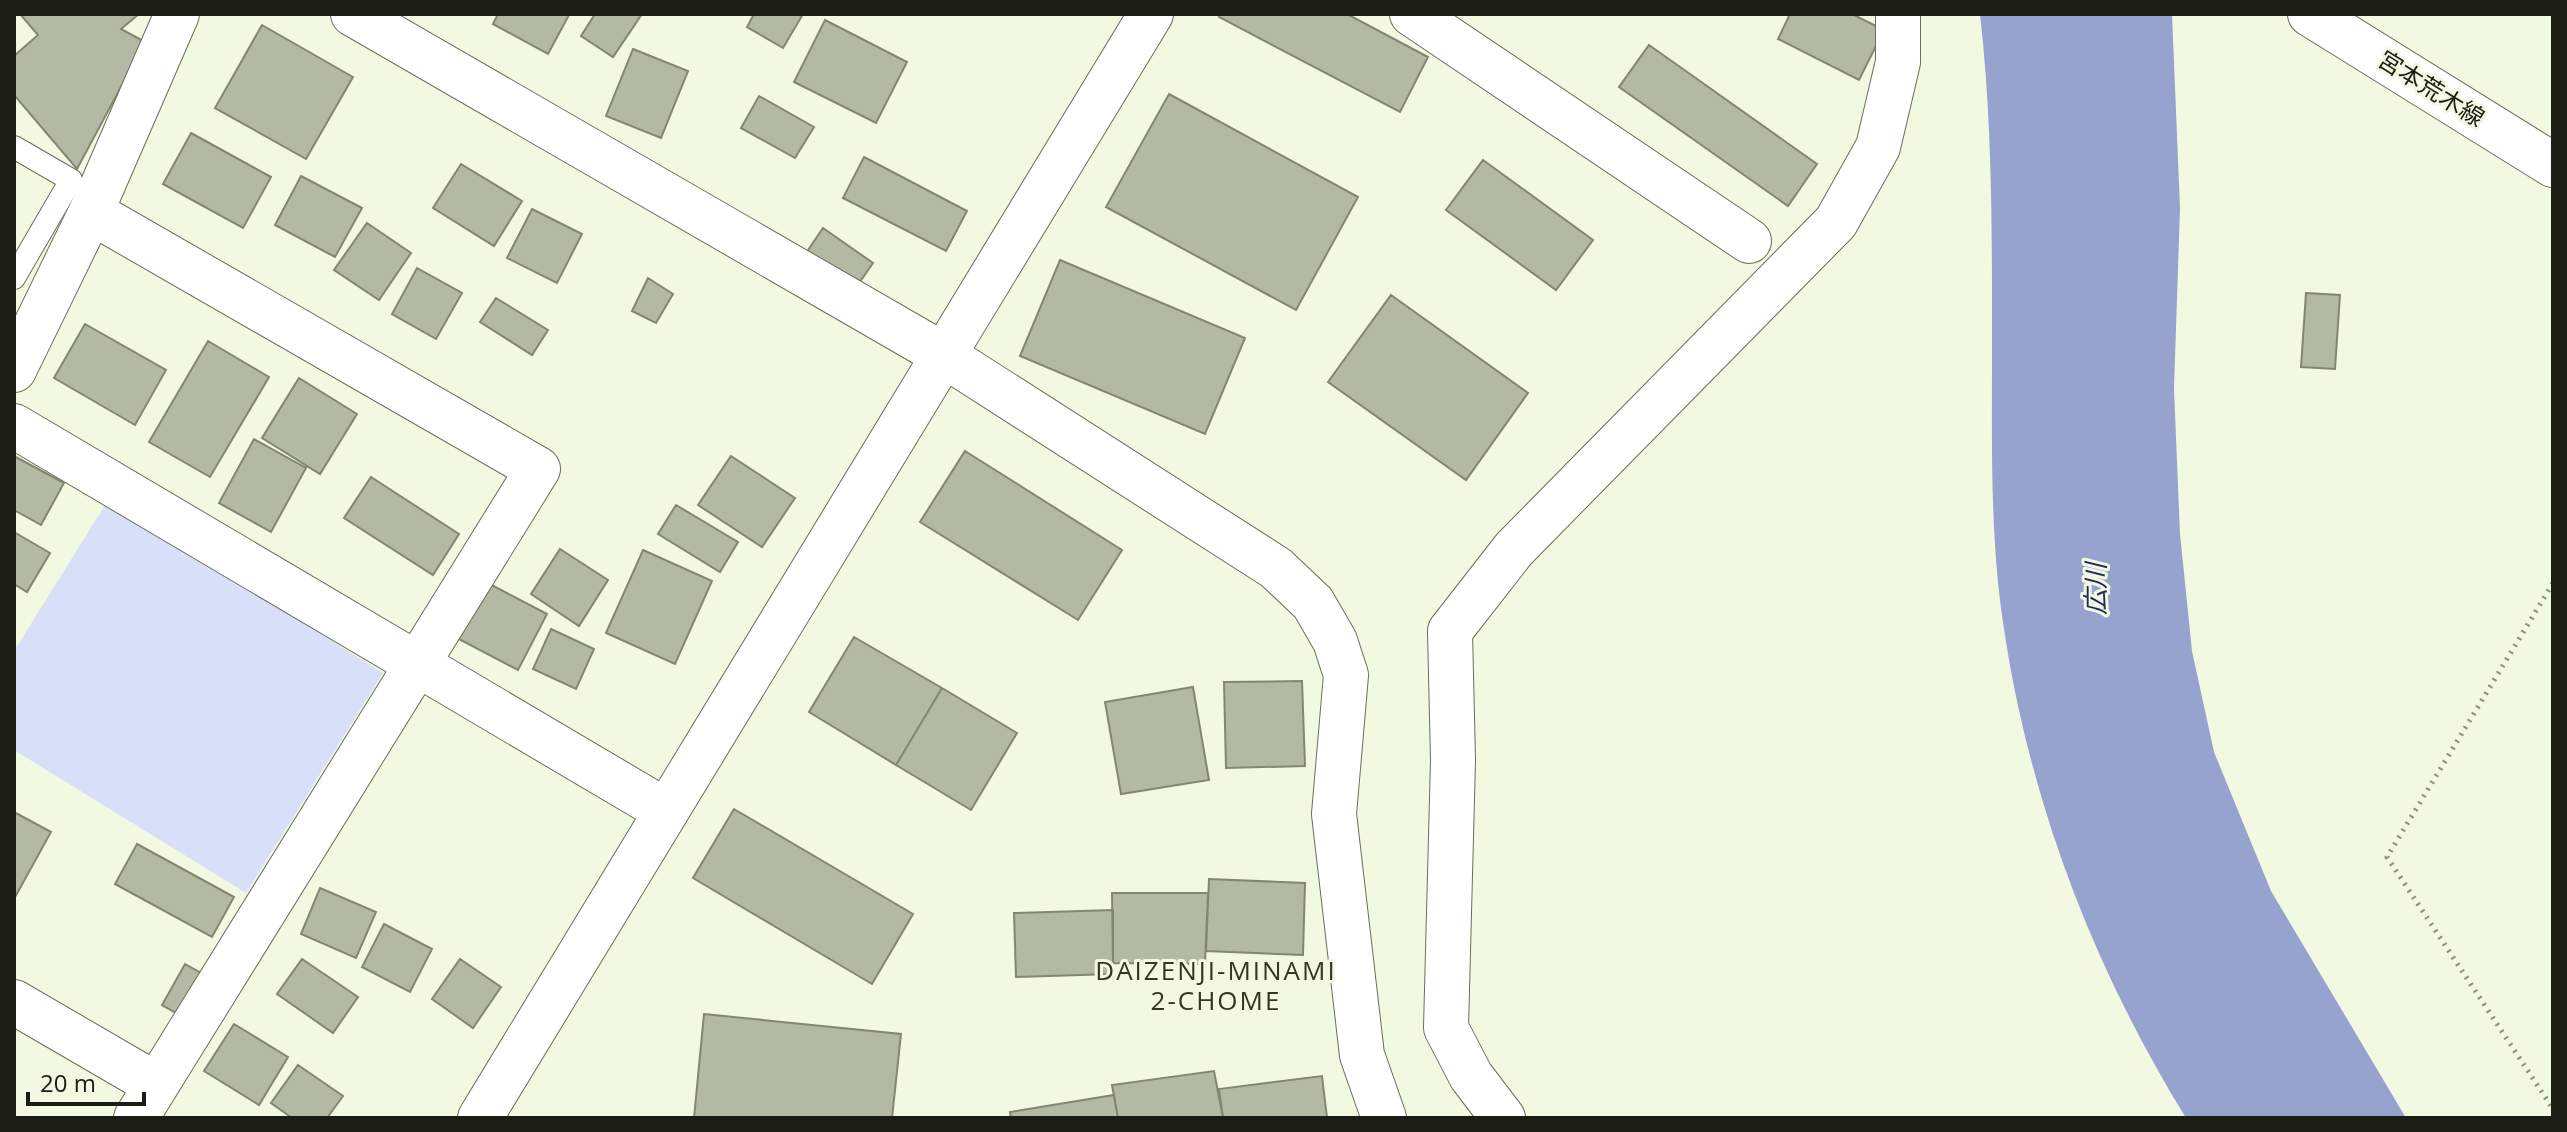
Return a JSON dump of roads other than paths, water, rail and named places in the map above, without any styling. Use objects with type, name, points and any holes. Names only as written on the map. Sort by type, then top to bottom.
[{"type":"street","points":[[14,370],[91,212],[177,14]]},
{"type":"street","points":[[353,14],[942,354],[1276,568],[1313,603],[1335,641],[1346,675],[1334,814],[1362,1055],[1384,1118]]},
{"type":"street","points":[[480,1118],[1151,14]]},
{"type":"street","points":[[1412,14],[1749,241]]},
{"type":"street","points":[[1503,1118],[1471,1076],[1446,1028],[1453,760],[1450,631],[1514,549],[1836,222],[1878,147],[1898,62],[1898,14]]},
{"type":"street","name":"宮本荒木線","points":[[2310,14],[2553,165]]},
{"type":"street","points":[[14,1002],[145,1101],[538,469],[91,212]]},
{"type":"street","points":[[14,426],[666,811]]},
{"type":"lane","points":[[14,147],[71,180],[14,278]]},
{"type":"water","name":"広川","points":[[1980,14],[2172,14],[2180,208],[2174,389],[2180,534],[2192,651],[2214,752],[2271,891],[2406,1118],[2186,1118],[2122,1003],[2070,883],[2030,758],[1999,595],[1993,494],[1990,143]]},
{"type":"district","name":"DAIZENJI-MINAMI 2-CHOME","points":[[1216,986]]}]
